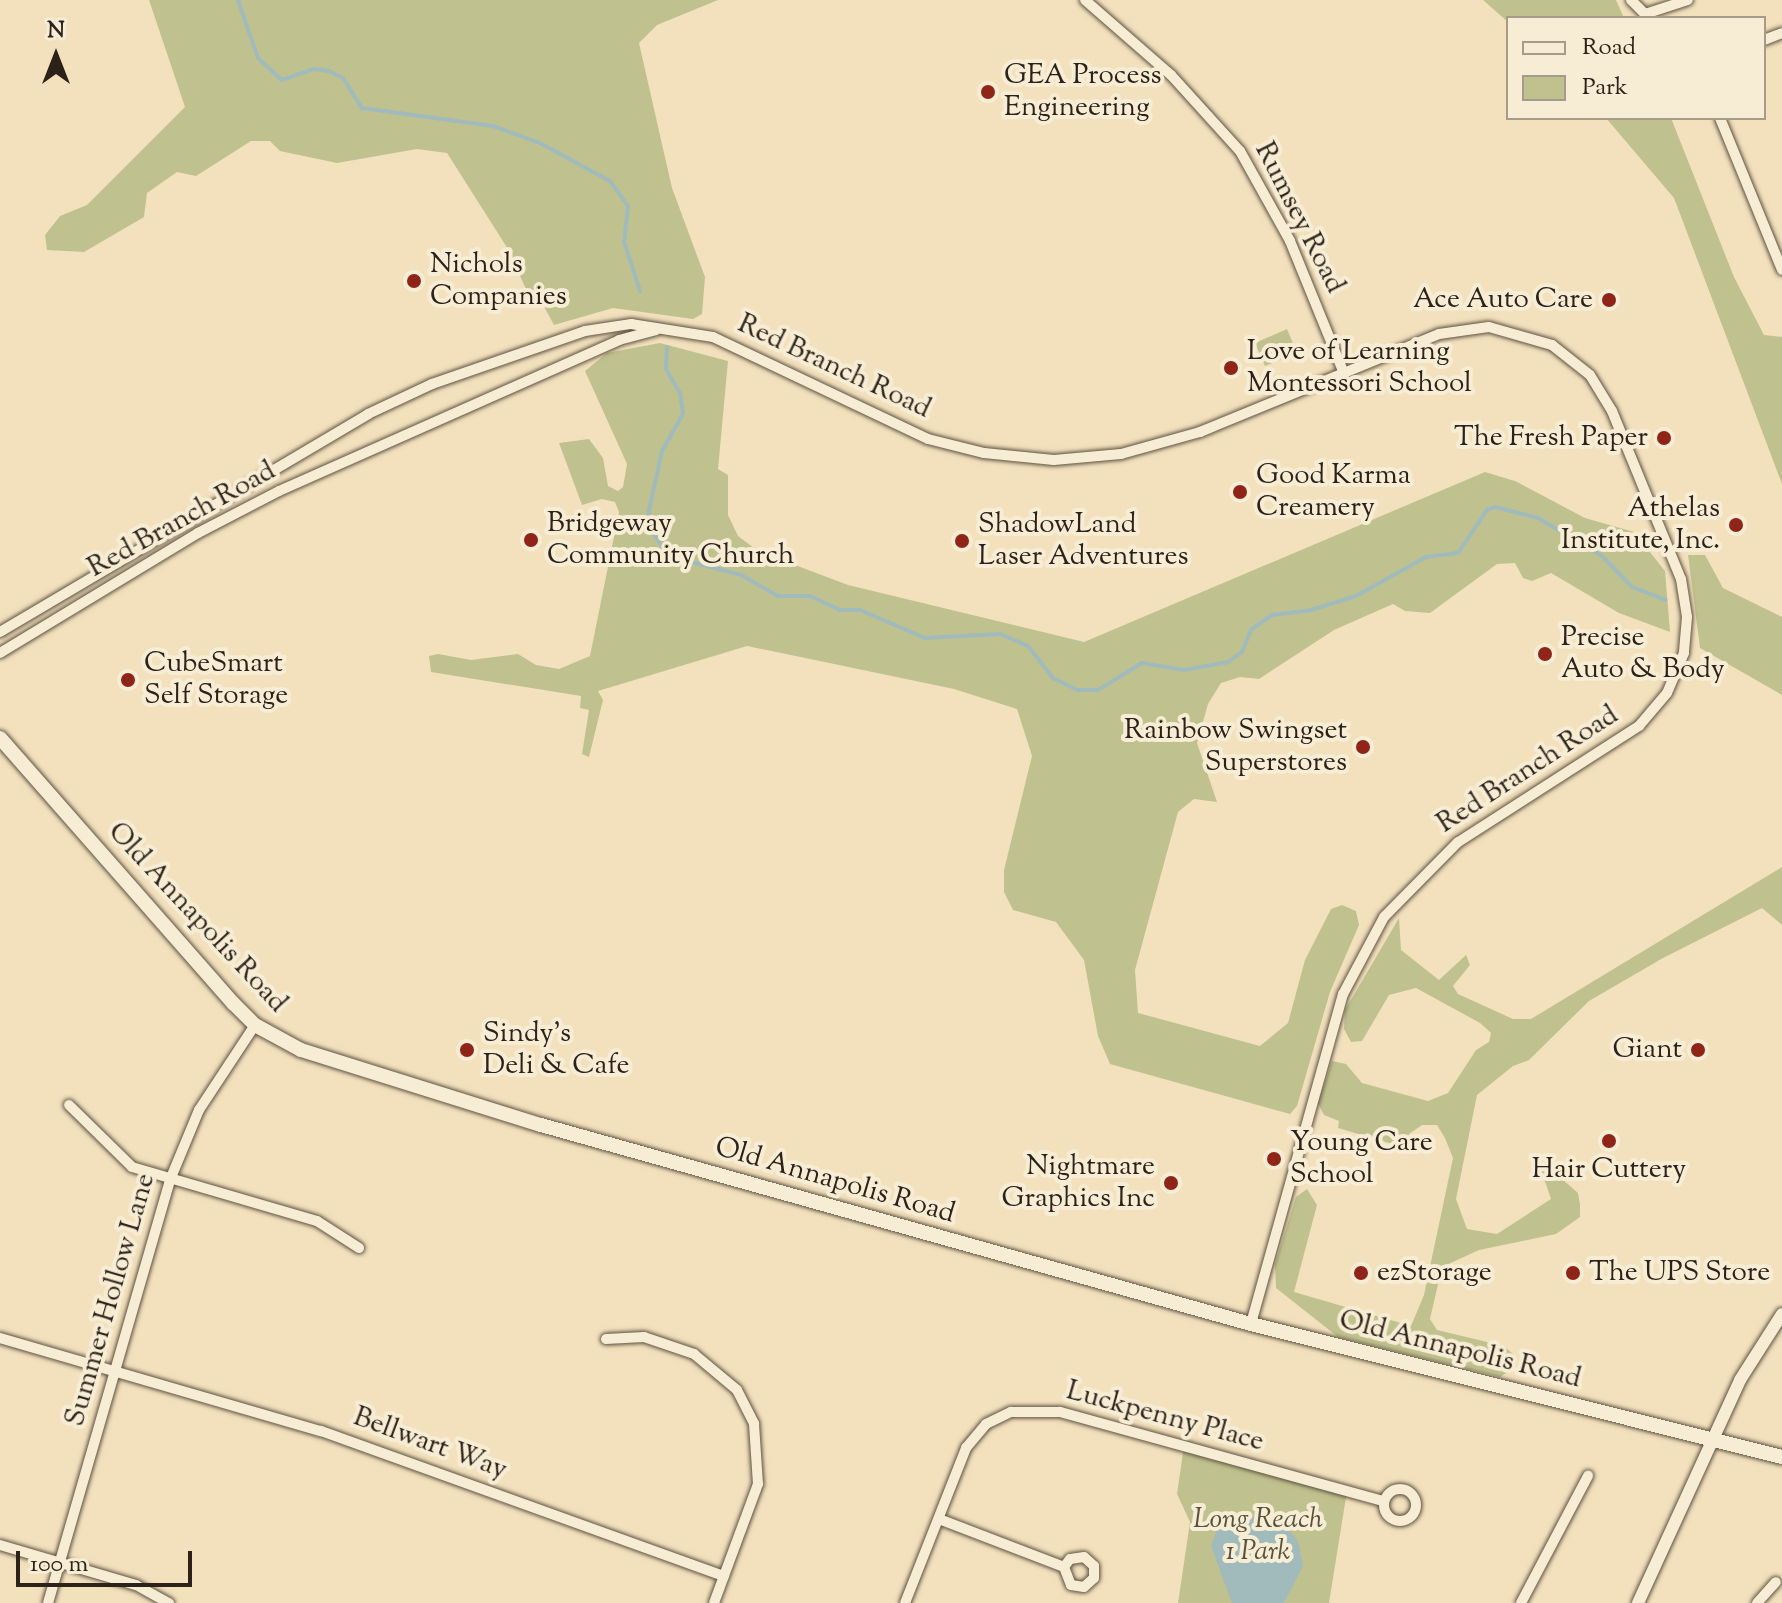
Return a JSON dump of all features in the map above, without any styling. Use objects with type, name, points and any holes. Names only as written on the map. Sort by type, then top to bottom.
[{"type":"main road","name":"Old Annapolis Road","points":[[0,738],[255,1025],[301,1050],[463,1102],[1251,1324],[1782,1457]]},
{"type":"street","name":"Rumsey Road","points":[[1085,0],[1171,75],[1240,151],[1290,241],[1344,373]]},
{"type":"street","points":[[1631,0],[1645,14],[1688,0]]},
{"type":"street","points":[[1721,120],[1778,251],[1782,270]]},
{"type":"street","name":"Red Branch Road","points":[[0,632],[324,439],[432,384],[585,331],[631,324],[737,345],[928,439],[1016,457],[1084,458],[1144,449],[1200,432],[1439,334],[1472,328],[1530,335],[1565,353],[1590,375],[1612,411],[1681,579],[1686,634],[1667,693],[1639,726],[1458,842],[1412,885],[1376,929],[1343,994],[1251,1324]]},
{"type":"street","name":"Red Branch Road","points":[[0,653],[198,533],[279,491],[619,340],[660,329]]},
{"type":"street","name":"Summer Hollow Lane","points":[[48,1603],[170,1180],[199,1110],[255,1025]]},
{"type":"street","points":[[69,1105],[118,1157],[170,1180],[317,1221],[359,1248]]},
{"type":"street","points":[[1638,1603],[1716,1440],[1740,1380],[1782,1314]]},
{"type":"street","points":[[606,1339],[644,1337],[694,1354],[725,1377],[747,1406],[759,1444],[758,1484],[714,1603]]},
{"type":"street","name":"Bellwart Way","points":[[0,1338],[321,1431],[724,1576]]},
{"type":"street","name":"Luckpenny Place","points":[[905,1603],[976,1435],[1011,1412],[1040,1409],[1384,1501]]},
{"type":"street","points":[[1521,1603],[1588,1476]]},
{"type":"street","points":[[939,1519],[1064,1567]]},
{"type":"street","points":[[0,1545],[136,1585],[169,1603]]},
{"type":"street","points":[[1757,1603],[1776,1582]]},
{"type":"green space","points":[[149,0],[718,0],[657,25],[639,43],[672,188],[705,277],[702,314],[693,319],[613,308],[554,325],[540,299],[525,287],[508,249],[447,153],[417,149],[337,163],[280,151],[270,141],[251,141],[196,176],[177,172],[147,193],[144,217],[84,252],[47,250],[45,235],[60,216],[87,205],[185,107]]},
{"type":"green space","points":[[1483,0],[1616,0],[1623,16],[1506,16],[1506,20]]},
{"type":"green space","points":[[1608,120],[1672,120],[1734,277],[1764,335],[1782,337],[1782,484],[1674,198]]},
{"type":"green space","points":[[1287,329],[1297,353],[1265,366],[1255,343]]},
{"type":"green space","points":[[660,343],[728,361],[718,469],[728,475],[728,515],[738,536],[758,551],[848,585],[1084,642],[1485,472],[1515,481],[1585,518],[1634,532],[1665,571],[1670,632],[1619,613],[1551,573],[1532,581],[1523,578],[1515,563],[1497,564],[1430,613],[1405,611],[1393,604],[1334,630],[1259,679],[1240,677],[1221,683],[1208,704],[1197,743],[1217,802],[1194,799],[1178,812],[1135,970],[1138,1013],[1260,1046],[1288,1023],[1305,960],[1331,909],[1342,905],[1356,911],[1359,925],[1330,992],[1297,1106],[1290,1114],[1110,1064],[1098,1036],[1084,960],[1056,922],[1013,910],[1004,892],[1004,870],[1032,756],[1017,709],[954,689],[747,646],[598,691],[603,700],[589,757],[582,754],[589,710],[580,708],[581,696],[431,672],[429,656],[438,654],[471,660],[518,654],[536,665],[559,669],[590,656],[619,512],[615,502],[602,499],[582,505],[559,443],[589,439],[603,458],[608,486],[618,491],[623,487],[627,464],[585,371],[607,353]]},
{"type":"green space","points":[[1688,555],[1705,555],[1723,588],[1782,617],[1782,695],[1700,648]]},
{"type":"green space","points":[[1782,867],[1782,925],[1762,908],[1663,958],[1589,1001],[1529,1060],[1513,1066],[1477,1095],[1456,1199],[1467,1229],[1497,1234],[1551,1199],[1541,1170],[1544,1163],[1578,1193],[1580,1205],[1580,1217],[1556,1234],[1479,1250],[1442,1267],[1430,1319],[1437,1330],[1504,1346],[1514,1355],[1516,1367],[1500,1377],[1338,1337],[1276,1288],[1275,1264],[1296,1197],[1307,1189],[1317,1205],[1294,1292],[1411,1326],[1424,1295],[1453,1158],[1445,1138],[1437,1125],[1422,1125],[1409,1134],[1406,1143],[1389,1143],[1338,1128],[1339,1121],[1324,1115],[1318,1103],[1332,1061],[1346,1064],[1362,1083],[1428,1101],[1448,1093],[1476,1050],[1489,1042],[1491,1033],[1480,1023],[1416,988],[1389,995],[1362,1041],[1351,1042],[1344,1029],[1345,1010],[1399,918],[1401,950],[1439,980],[1466,955],[1470,965],[1453,986],[1458,994],[1513,1019],[1531,1019]]},
{"type":"green space","name":"Long Reach 1 Park","points":[[1184,1446],[1347,1491],[1329,1603],[1178,1603],[1190,1522],[1177,1494]]},
{"type":"water","points":[[1245,1515],[1281,1521],[1298,1541],[1303,1566],[1284,1603],[1232,1603],[1211,1546],[1219,1525]]},
{"type":"waterway","points":[[238,0],[258,58],[282,80],[314,69],[329,71],[343,78],[362,108],[493,126],[540,143],[610,181],[628,206],[624,242],[640,291]]},
{"type":"waterway","points":[[667,347],[666,369],[680,393],[683,414],[662,451],[649,510],[650,528],[668,556],[741,575],[778,596],[810,596],[840,610],[860,610],[925,638],[1000,634],[1028,646],[1053,678],[1078,690],[1098,690],[1142,663],[1184,670],[1228,662],[1242,652],[1251,630],[1272,615],[1311,610],[1356,596],[1426,557],[1458,553],[1487,510],[1495,507],[1538,518],[1602,556],[1632,587],[1666,600]]},
{"type":"place","name":"GEA Process Engineering","points":[[988,92]]},
{"type":"place","name":"Nichols Companies","points":[[414,281]]},
{"type":"place","name":"Ace Auto Care","points":[[1609,300]]},
{"type":"place","name":"Love of Learning Montessori School","points":[[1231,368]]},
{"type":"place","name":"The Fresh Paper","points":[[1664,438]]},
{"type":"place","name":"Good Karma Creamery","points":[[1240,492]]},
{"type":"place","name":"Athelas Institute, Inc.","points":[[1736,525]]},
{"type":"place","name":"Bridgeway Community Church","points":[[531,540]]},
{"type":"place","name":"ShadowLand Laser Adventures","points":[[962,541]]},
{"type":"place","name":"Precise Auto & Body","points":[[1545,654]]},
{"type":"place","name":"CubeSmart Self Storage","points":[[128,680]]},
{"type":"place","name":"Rainbow Swingset Superstores","points":[[1363,747]]},
{"type":"place","name":"Sindy's Deli & Cafe","points":[[467,1050]]},
{"type":"place","name":"Giant","points":[[1698,1050]]},
{"type":"place","name":"Hair Cuttery","points":[[1609,1141]]},
{"type":"place","name":"Young Care School","points":[[1274,1159]]},
{"type":"place","name":"Nightmare Graphics Inc","points":[[1171,1183]]},
{"type":"place","name":"ezStorage","points":[[1361,1273]]},
{"type":"place","name":"The UPS Store","points":[[1573,1273]]}]
